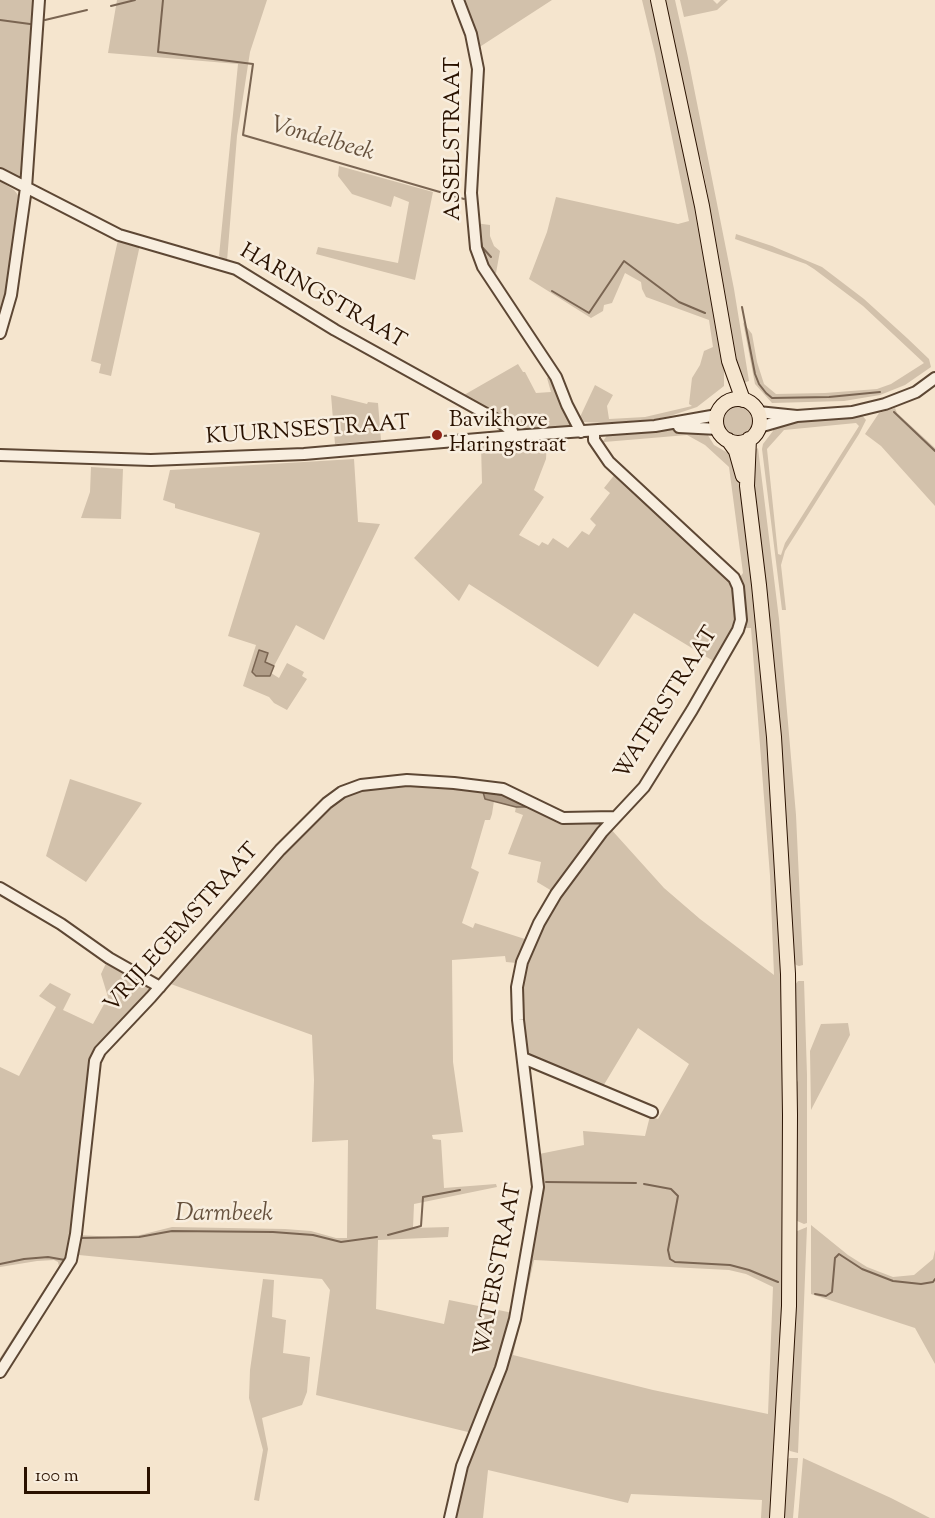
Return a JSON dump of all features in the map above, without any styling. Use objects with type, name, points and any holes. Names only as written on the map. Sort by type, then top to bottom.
[{"type":"main road","points":[[658,0],[702,206],[729,361],[743,399],[754,406],[760,419],[759,427],[749,439],[747,486],[774,737],[788,974],[789,1306],[777,1518]]},
{"type":"main road","points":[[728,402],[729,361]]},
{"type":"main road","points":[[743,399],[728,402],[721,407],[717,422],[736,451],[747,486]]},
{"type":"main road","points":[[728,440],[735,442],[749,439]]},
{"type":"street","points":[[0,333],[11,295],[26,188],[39,0]]},
{"type":"street","name":"ASSELSTRAAT","points":[[458,0],[471,34],[478,69],[471,193],[476,248],[483,267],[556,377],[581,432]]},
{"type":"street","name":"HARINGSTRAAT","points":[[0,174],[119,235],[236,269],[335,330],[499,421],[512,431],[513,436]]},
{"type":"street","points":[[758,412],[797,416],[852,412],[885,404],[916,392],[935,378]]},
{"type":"street","points":[[759,427],[797,416]]},
{"type":"street","name":"KUURNSESTRAAT","points":[[0,455],[151,460],[233,458],[717,422]]},
{"type":"street","name":"WATERSTRAAT","points":[[450,1518],[467,1451],[501,1368],[514,1319],[538,1187],[518,1020],[517,987],[522,962],[539,923],[556,894],[614,817],[644,787],[662,760],[738,630],[741,620],[738,587],[734,578],[609,462],[594,440],[594,431]]},
{"type":"street","name":"VRIJLEGEMSTRAAT","points":[[0,1372],[71,1260],[76,1234],[95,1061],[105,1043],[160,987],[280,850],[327,803],[342,792],[361,785],[407,780],[503,789],[563,818],[614,817]]},
{"type":"street","points":[[0,888],[61,924],[109,958],[160,987]]},
{"type":"street","points":[[523,1058],[652,1112]]},
{"type":"shaded area","points":[[0,0],[34,0],[24,173],[21,180],[0,170]]},
{"type":"shaded area","points":[[117,0],[267,0],[250,52],[237,136],[227,261],[219,256],[238,64],[108,53]]},
{"type":"shaded area","points":[[460,0],[552,0],[478,48]]},
{"type":"shaded area","points":[[642,0],[652,0],[697,210],[724,366],[724,386],[697,407],[670,416],[605,423],[581,422],[580,417],[595,385],[613,395],[607,406],[609,419],[645,417],[692,406],[689,404],[692,378],[700,365],[704,351],[713,347],[709,320],[646,297],[641,282],[625,273],[612,303],[604,305],[603,311],[591,318],[529,279],[547,232],[556,197],[678,224],[689,221]]},
{"type":"shaded area","points":[[663,0],[675,0],[688,58],[734,289],[749,381],[743,383],[740,383],[707,210],[709,201],[701,160],[696,152]]},
{"type":"shaded area","points":[[680,0],[713,0],[717,4],[721,0],[728,0],[717,10],[684,17]]},
{"type":"shaded area","points":[[339,166],[433,192],[415,280],[316,254],[318,247],[398,263],[409,202],[394,196],[391,207],[352,194],[338,176]]},
{"type":"shaded area","points":[[0,181],[18,195],[18,206],[11,270],[0,315]]},
{"type":"shaded area","points":[[475,223],[490,225],[490,236],[494,246],[500,251],[496,273],[492,273],[484,264]]},
{"type":"shaded area","points":[[736,234],[822,267],[864,299],[907,338],[929,359],[931,367],[905,385],[880,395],[844,401],[772,403],[755,384],[743,322],[752,334],[764,384],[776,394],[877,389],[891,384],[924,363],[863,306],[814,269],[806,264],[735,239]]},
{"type":"shaded area","points":[[118,240],[140,245],[111,376],[99,373],[101,364],[91,361]]},
{"type":"shaded area","points":[[518,364],[536,393],[551,392],[547,378],[550,376],[574,424],[523,430],[459,395],[464,395]]},
{"type":"shaded area","points":[[331,395],[367,404],[368,402],[378,403],[381,440],[335,444]]},
{"type":"shaded area","points":[[738,404],[750,408],[754,420],[750,432],[738,436],[726,432],[722,420],[726,408]]},
{"type":"shaded area","points":[[895,408],[897,413],[935,448],[935,506],[881,446],[865,434],[879,413]]},
{"type":"shaded area","points":[[861,414],[866,420],[785,551],[781,565],[786,610],[782,610],[762,449],[773,427],[792,423],[792,421]],"holes":[[[856,423],[859,426],[785,543],[781,555],[778,554],[767,449],[784,430]]]},
{"type":"shaded area","points":[[684,429],[706,432],[714,445],[733,454],[737,462],[743,497],[775,807],[784,1030],[782,1078],[785,1085],[784,1277],[773,1518],[761,1518],[762,1500],[631,1494],[628,1503],[488,1470],[483,1518],[454,1518],[465,1464],[505,1361],[539,1154],[584,1145],[583,1131],[645,1136],[650,1116],[658,1119],[689,1064],[638,1028],[602,1088],[526,1055],[520,1014],[524,962],[554,904],[609,827],[664,888],[700,919],[774,975],[770,876],[751,628],[744,628],[743,597],[739,578],[609,458],[601,444],[608,434]],"holes":[[[687,435],[705,445],[729,467],[743,573],[740,577],[635,480],[611,456],[604,442]],[[534,1260],[729,1270],[746,1274],[773,1287],[768,1414],[653,1390],[513,1355]]]},
{"type":"shaded area","points":[[547,440],[546,459],[534,490],[544,497],[519,535],[539,546],[542,542],[548,545],[553,538],[568,548],[582,531],[589,535],[596,525],[590,519],[610,493],[604,488],[616,473],[731,580],[738,615],[733,632],[715,662],[634,613],[598,667],[469,584],[459,601],[414,558],[482,483],[481,445]]},
{"type":"shaded area","points":[[758,448],[779,619],[796,815],[803,965],[799,966],[792,959],[750,472],[752,452]]},
{"type":"shaded area","points":[[354,459],[358,522],[380,524],[324,640],[296,625],[274,666],[265,662],[259,650],[252,672],[269,676],[271,673],[279,678],[287,663],[304,672],[302,676],[307,679],[287,710],[274,703],[269,697],[243,686],[256,645],[228,636],[260,533],[175,508],[175,504],[163,500],[170,470]]},
{"type":"shaded area","points":[[91,467],[123,469],[121,519],[81,518],[90,492]]},
{"type":"shaded area","points":[[259,650],[268,653],[265,662],[274,666],[270,676],[256,676],[252,672]]},
{"type":"shaded area","points":[[70,779],[142,803],[86,882],[46,856]]},
{"type":"shaded area","points":[[393,783],[503,791],[553,818],[599,821],[601,824],[601,828],[552,891],[537,882],[541,862],[508,854],[523,815],[515,812],[516,807],[526,808],[485,799],[494,801],[492,814],[490,820],[485,820],[471,868],[479,872],[462,923],[473,928],[475,923],[528,940],[517,963],[506,962],[505,956],[452,960],[453,1062],[463,1132],[432,1135],[433,1139],[441,1140],[444,1188],[496,1184],[497,1187],[414,1204],[413,1228],[449,1227],[448,1237],[378,1240],[376,1309],[444,1324],[449,1300],[513,1313],[506,1343],[472,1433],[316,1395],[330,1290],[322,1279],[79,1255],[77,1252],[78,1235],[116,1237],[140,1235],[172,1227],[285,1229],[347,1238],[348,1140],[312,1142],[314,1080],[312,1035],[168,983],[216,925],[329,805],[349,792]]},
{"type":"shaded area","points":[[483,792],[508,796],[527,807],[516,807],[485,799]]},
{"type":"shaded area","points":[[108,959],[146,984],[149,996],[100,1046],[78,1195],[66,1258],[0,1368],[0,1358],[59,1266],[54,1260],[0,1267],[0,1067],[19,1076],[56,1007],[39,996],[50,983],[71,994],[63,1010],[93,1024],[108,997],[101,974]]},
{"type":"shaded area","points":[[798,981],[804,981],[807,1075],[807,1223],[804,1224],[795,1220],[795,1087],[798,1080],[794,986]]},
{"type":"shaded area","points":[[848,1023],[850,1035],[811,1110],[810,1051],[821,1024]]},
{"type":"shaded area","points":[[811,1225],[848,1255],[867,1267],[893,1277],[914,1275],[933,1259],[935,1250],[935,1364],[915,1328],[811,1294]]},
{"type":"shaded area","points":[[807,1227],[798,1453],[790,1451],[787,1447],[795,1232]]},
{"type":"shaded area","points":[[263,1279],[274,1280],[272,1317],[286,1320],[283,1353],[310,1357],[307,1392],[302,1405],[262,1418],[268,1449],[259,1501],[254,1500],[263,1450],[249,1398],[250,1370]]},
{"type":"shaded area","points":[[789,1458],[798,1458],[793,1518],[781,1518],[786,1461]]},
{"type":"shaded area","points":[[803,1458],[891,1498],[930,1518],[798,1518]]},
{"type":"waterway","name":"Vondelbeek","points":[[111,6],[135,0]]},
{"type":"waterway","name":"Vondelbeek","points":[[163,0],[158,52],[253,64],[243,135],[464,199]]},
{"type":"waterway","name":"Vondelbeek","points":[[45,20],[87,10]]},
{"type":"waterway","name":"Vondelbeek","points":[[0,20],[30,24]]},
{"type":"waterway","name":"Vondelbeek","points":[[480,237],[482,247],[491,257]]},
{"type":"waterway","name":"Vondelbeek","points":[[552,291],[589,313],[624,261],[679,302],[705,313]]},
{"type":"waterway","name":"Vondelbeek","points":[[742,307],[755,374],[759,384],[772,398],[829,397],[880,392]]},
{"type":"waterway","name":"Vondelbeek","points":[[894,412],[935,451]]},
{"type":"waterway","name":"Darmbeek","points":[[546,1182],[636,1183]]},
{"type":"waterway","name":"Darmbeek","points":[[644,1184],[671,1189],[678,1196],[668,1250],[670,1259],[675,1262],[730,1265],[778,1282]]},
{"type":"waterway","name":"Darmbeek","points":[[388,1235],[421,1226],[423,1197],[460,1190]]},
{"type":"waterway","name":"Darmbeek","points":[[80,1238],[139,1237],[172,1231],[273,1232],[313,1235],[341,1242],[377,1237]]},
{"type":"waterway","name":"Darmbeek","points":[[815,1294],[826,1296],[832,1292],[835,1258],[839,1254],[862,1269],[893,1281],[921,1284],[933,1282],[935,1279]]},
{"type":"waterway","name":"Darmbeek","points":[[0,1264],[48,1257],[65,1260]]},
{"type":"place","name":"Bavikhove Haringstraat","points":[[437,435]]}]
